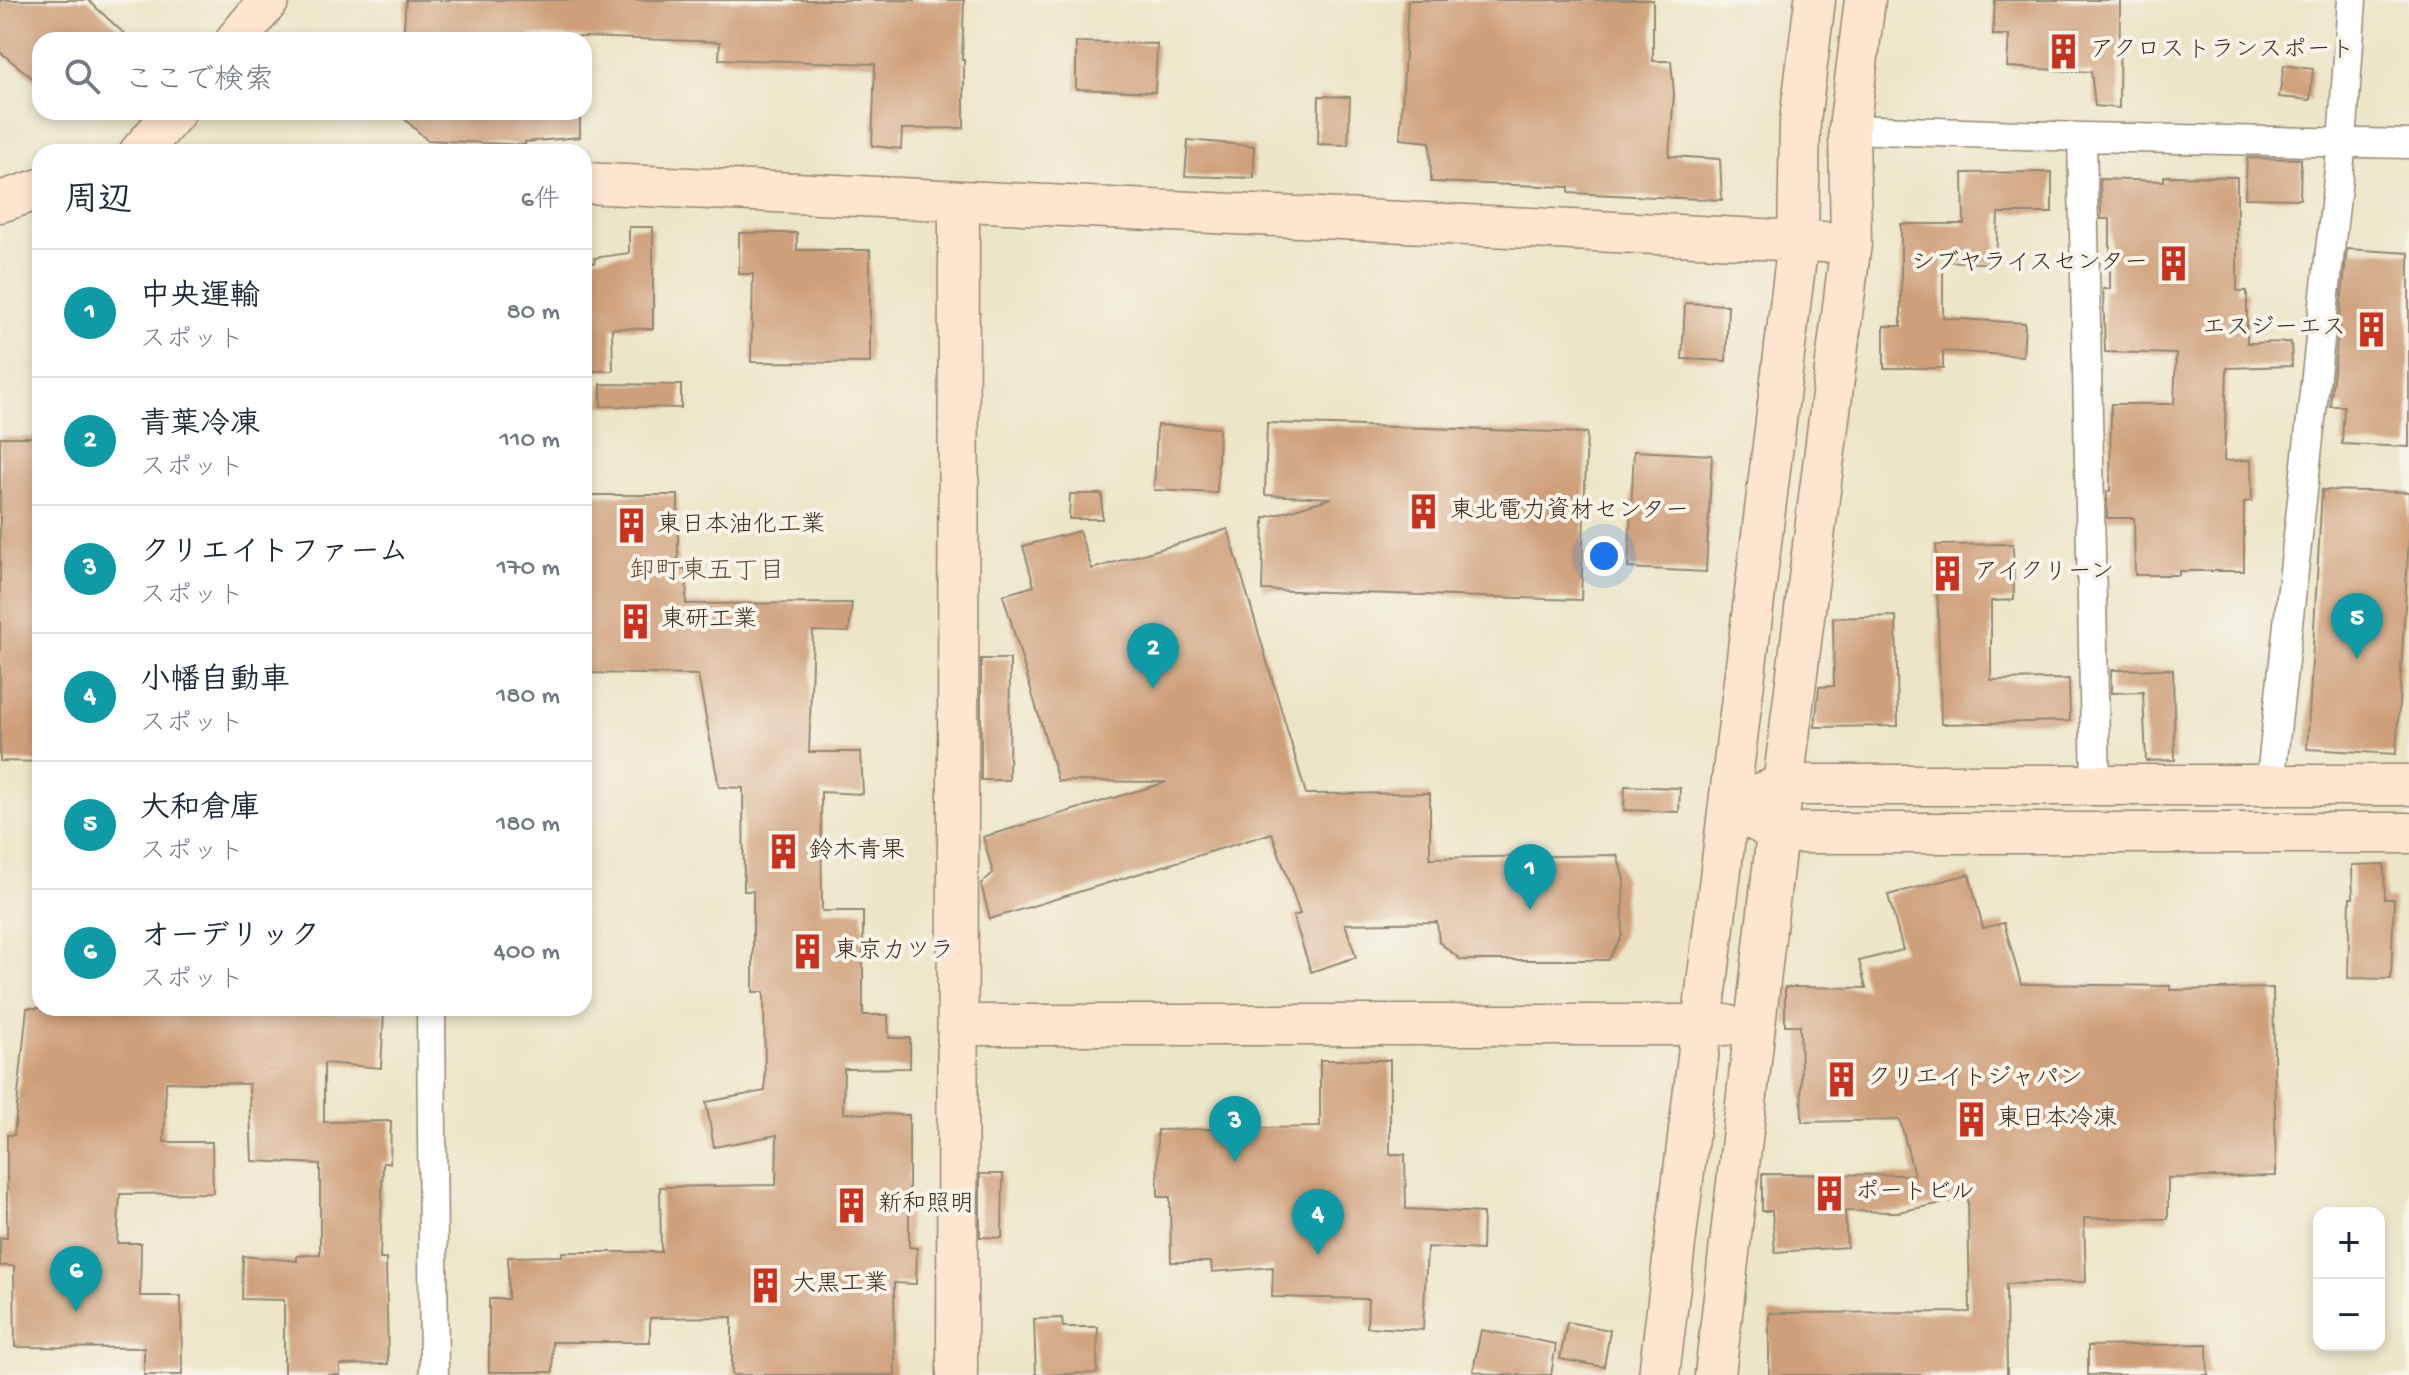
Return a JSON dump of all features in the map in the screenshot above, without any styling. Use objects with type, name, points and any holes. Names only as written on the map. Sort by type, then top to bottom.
[{"type":"street","points":[[243,32],[269,0]]},
{"type":"street","points":[[1659,1375],[1798,241],[1800,121],[1815,0]]},
{"type":"street","points":[[1715,1375],[1777,833],[1851,243],[1849,129],[1865,0]]},
{"type":"street","points":[[2270,785],[2342,143],[2352,0]]},
{"type":"street","points":[[147,144],[168,120]]},
{"type":"street","points":[[1849,129],[2409,144]]},
{"type":"street","points":[[2082,137],[2096,785]]},
{"type":"street","points":[[592,183],[1851,243]]},
{"type":"street","points":[[0,202],[32,192]]},
{"type":"street","points":[[957,1375],[959,202]]},
{"type":"street","points":[[1729,805],[1783,785],[2409,785]]},
{"type":"street","points":[[1729,805],[1777,833],[2409,833]]},
{"type":"street","points":[[431,1016],[434,1375]]},
{"type":"street","points":[[958,1025],[1755,1024]]},
{"type":"building","points":[[0,0],[88,0],[122,32],[32,32],[32,78],[0,52]]},
{"type":"building","points":[[406,0],[964,0],[964,128],[902,129],[901,149],[872,146],[875,64],[719,59],[720,42],[592,37],[592,32],[404,32]]},
{"type":"building","points":[[1408,0],[1653,0],[1653,61],[1671,61],[1674,93],[1669,156],[1720,159],[1722,200],[1569,193],[1569,187],[1431,182],[1430,142],[1400,139]]},
{"type":"building","name":"アクロストランスポート","points":[[1995,0],[2120,0],[2119,108],[2095,106],[2091,72],[2007,67],[2009,35],[1993,35]]},
{"type":"building","points":[[1076,42],[1157,44],[1155,92],[1076,89]]},
{"type":"building","points":[[2284,65],[2313,69],[2310,100],[2279,97]]},
{"type":"building","points":[[1319,96],[1350,97],[1348,145],[1318,144]]},
{"type":"building","points":[[406,120],[580,120],[580,137],[525,144],[427,140]]},
{"type":"building","points":[[1188,140],[1254,146],[1254,178],[1185,176]]},
{"type":"building","points":[[2247,158],[2301,159],[2300,199],[2245,198]]},
{"type":"building","points":[[2052,172],[2052,213],[1998,213],[1996,264],[1943,261],[1943,318],[2025,323],[2023,356],[1943,351],[1943,368],[1884,368],[1884,326],[1901,326],[1901,224],[1964,224],[1963,173]]},
{"type":"building","points":[[2164,176],[2237,177],[2237,291],[2247,291],[2247,343],[2291,342],[2292,366],[2227,368],[2224,461],[2251,460],[2252,501],[2244,502],[2244,571],[2135,575],[2134,518],[2107,518],[2111,404],[2174,404],[2176,354],[2105,352],[2103,289],[2110,289],[2110,219],[2101,219],[2100,179],[2164,181]]},
{"type":"building","points":[[629,227],[653,227],[653,329],[612,328],[613,371],[592,371],[592,263],[595,263],[594,258],[629,253]]},
{"type":"building","points":[[739,233],[797,233],[797,250],[870,250],[870,363],[751,362],[753,274],[739,274]]},
{"type":"building","name":"エスジーエス","points":[[2347,249],[2409,253],[2409,447],[2342,444],[2344,406],[2330,406]]},
{"type":"building","points":[[1685,303],[1728,305],[1726,361],[1682,359]]},
{"type":"building","points":[[601,384],[681,385],[681,408],[601,406]]},
{"type":"building","name":"東北電力資材センター","points":[[1267,423],[1587,433],[1581,600],[1262,590],[1264,518],[1332,498],[1265,495]]},
{"type":"building","points":[[1157,425],[1219,428],[1217,493],[1154,490]]},
{"type":"building","points":[[0,437],[32,437],[32,762],[0,761]]},
{"type":"building","points":[[1634,451],[1712,455],[1706,572],[1628,568]]},
{"type":"building","points":[[2322,490],[2409,492],[2396,754],[2307,749]]},
{"type":"building","points":[[1070,494],[1102,494],[1102,519],[1069,519]]},
{"type":"building","points":[[592,495],[678,495],[678,569],[687,569],[686,604],[852,603],[849,632],[813,631],[809,752],[861,752],[863,794],[821,792],[822,911],[863,911],[863,1015],[888,1015],[889,1038],[910,1038],[910,1068],[844,1069],[843,1113],[909,1115],[909,1247],[917,1248],[916,1284],[894,1283],[895,1375],[732,1375],[732,1317],[650,1318],[650,1342],[552,1342],[553,1372],[489,1372],[489,1299],[508,1299],[508,1257],[562,1256],[562,1252],[661,1252],[660,1187],[776,1185],[777,1135],[714,1147],[706,1102],[765,1091],[764,992],[753,992],[753,891],[744,891],[743,788],[719,787],[698,675],[592,673]]},
{"type":"building","points":[[1228,529],[1306,794],[1430,793],[1430,858],[1617,855],[1624,879],[1622,936],[1608,960],[1461,960],[1439,942],[1437,922],[1345,924],[1356,957],[1311,972],[1293,916],[1300,914],[1272,833],[990,919],[981,884],[993,873],[983,837],[1167,782],[1058,781],[1003,595],[1034,586],[1023,546],[1079,531],[1092,569]]},
{"type":"building","points":[[2013,544],[2014,600],[1991,601],[1991,680],[2069,679],[2070,721],[1941,724],[1936,545]]},
{"type":"building","points":[[1896,616],[1898,726],[1815,727],[1819,687],[1834,686],[1833,618]]},
{"type":"building","points":[[981,659],[1010,659],[1009,780],[981,780]]},
{"type":"building","points":[[2173,669],[2175,760],[2146,761],[2143,692],[2111,693],[2111,670]]},
{"type":"building","points":[[1625,786],[1680,788],[1679,812],[1624,810]]},
{"type":"building","points":[[2384,864],[2385,899],[2394,899],[2391,979],[2348,978],[2352,865]]},
{"type":"building","points":[[1969,874],[1983,928],[2004,923],[2021,984],[2170,986],[2170,990],[2273,988],[2276,1176],[2168,1178],[2168,1219],[2084,1218],[2086,1282],[2006,1284],[2007,1375],[1769,1375],[1769,1313],[1970,1312],[1968,1198],[1898,1212],[1845,1211],[1847,1247],[1775,1252],[1772,1211],[1762,1211],[1762,1174],[1914,1175],[1900,1120],[1802,1122],[1800,1025],[1785,1025],[1785,987],[1866,988],[1859,961],[1903,950],[1888,895]]},
{"type":"building","points":[[27,1008],[32,1008],[32,1016],[384,1016],[381,1068],[324,1063],[324,1122],[391,1121],[390,1163],[383,1163],[380,1259],[386,1259],[388,1364],[340,1365],[340,1375],[284,1375],[284,1300],[242,1299],[243,1256],[297,1261],[297,1256],[320,1254],[320,1164],[252,1161],[249,1084],[166,1082],[164,1142],[212,1142],[213,1193],[120,1194],[117,1243],[141,1243],[140,1296],[181,1296],[182,1375],[144,1375],[144,1348],[15,1347],[14,1266],[0,1266],[0,1238],[7,1238],[7,1135],[14,1135]]},
{"type":"building","points":[[1320,1060],[1390,1060],[1390,1154],[1405,1154],[1406,1209],[1483,1213],[1482,1250],[1427,1247],[1423,1330],[1367,1327],[1368,1299],[1272,1297],[1273,1267],[1212,1272],[1211,1262],[1171,1262],[1170,1197],[1158,1197],[1157,1130],[1320,1127]]},
{"type":"building","points":[[980,1174],[1003,1174],[1002,1238],[980,1237]]},
{"type":"building","points":[[1062,1318],[1063,1327],[1098,1327],[1097,1373],[1036,1375],[1034,1319]]},
{"type":"building","points":[[1567,1322],[1610,1330],[1604,1367],[1560,1359]]},
{"type":"building","points":[[1481,1330],[1556,1344],[1551,1375],[1493,1375],[1473,1371]]},
{"type":"building","points":[[2207,1344],[2208,1375],[2088,1375],[2088,1346]]},
{"type":"place","name":"アクロストランスポート","points":[[2064,51]]},
{"type":"place","name":"シブヤライスセンター","points":[[2174,264]]},
{"type":"place","name":"エスジーエス","points":[[2372,329]]},
{"type":"place","name":"東北電力資材センター","points":[[1424,512]]},
{"type":"place","name":"東日本油化工業","points":[[631,526]]},
{"type":"place","name":"アイクリーン","points":[[1948,573]]},
{"type":"place","name":"東研工業","points":[[635,621]]},
{"type":"place","name":"大和倉庫","points":[[2357,659]]},
{"type":"place","name":"青葉冷凍","points":[[1153,689]]},
{"type":"place","name":"鈴木青果","points":[[783,852]]},
{"type":"place","name":"中央運輸","points":[[1530,910]]},
{"type":"place","name":"東京カツラ","points":[[808,952]]},
{"type":"place","name":"クリエイトジャパン","points":[[1841,1079]]},
{"type":"place","name":"東日本冷凍","points":[[1971,1120]]},
{"type":"place","name":"クリエイトファーム","points":[[1235,1162]]},
{"type":"place","name":"ポートビル","points":[[1829,1193]]},
{"type":"place","name":"新和照明","points":[[852,1205]]},
{"type":"place","name":"小幡自動車","points":[[1318,1255]]},
{"type":"place","name":"大黒工業","points":[[766,1285]]},
{"type":"place","name":"オーデリック","points":[[76,1312]]},
{"type":"district","name":"卸町東五丁目","points":[[707,573]]}]
